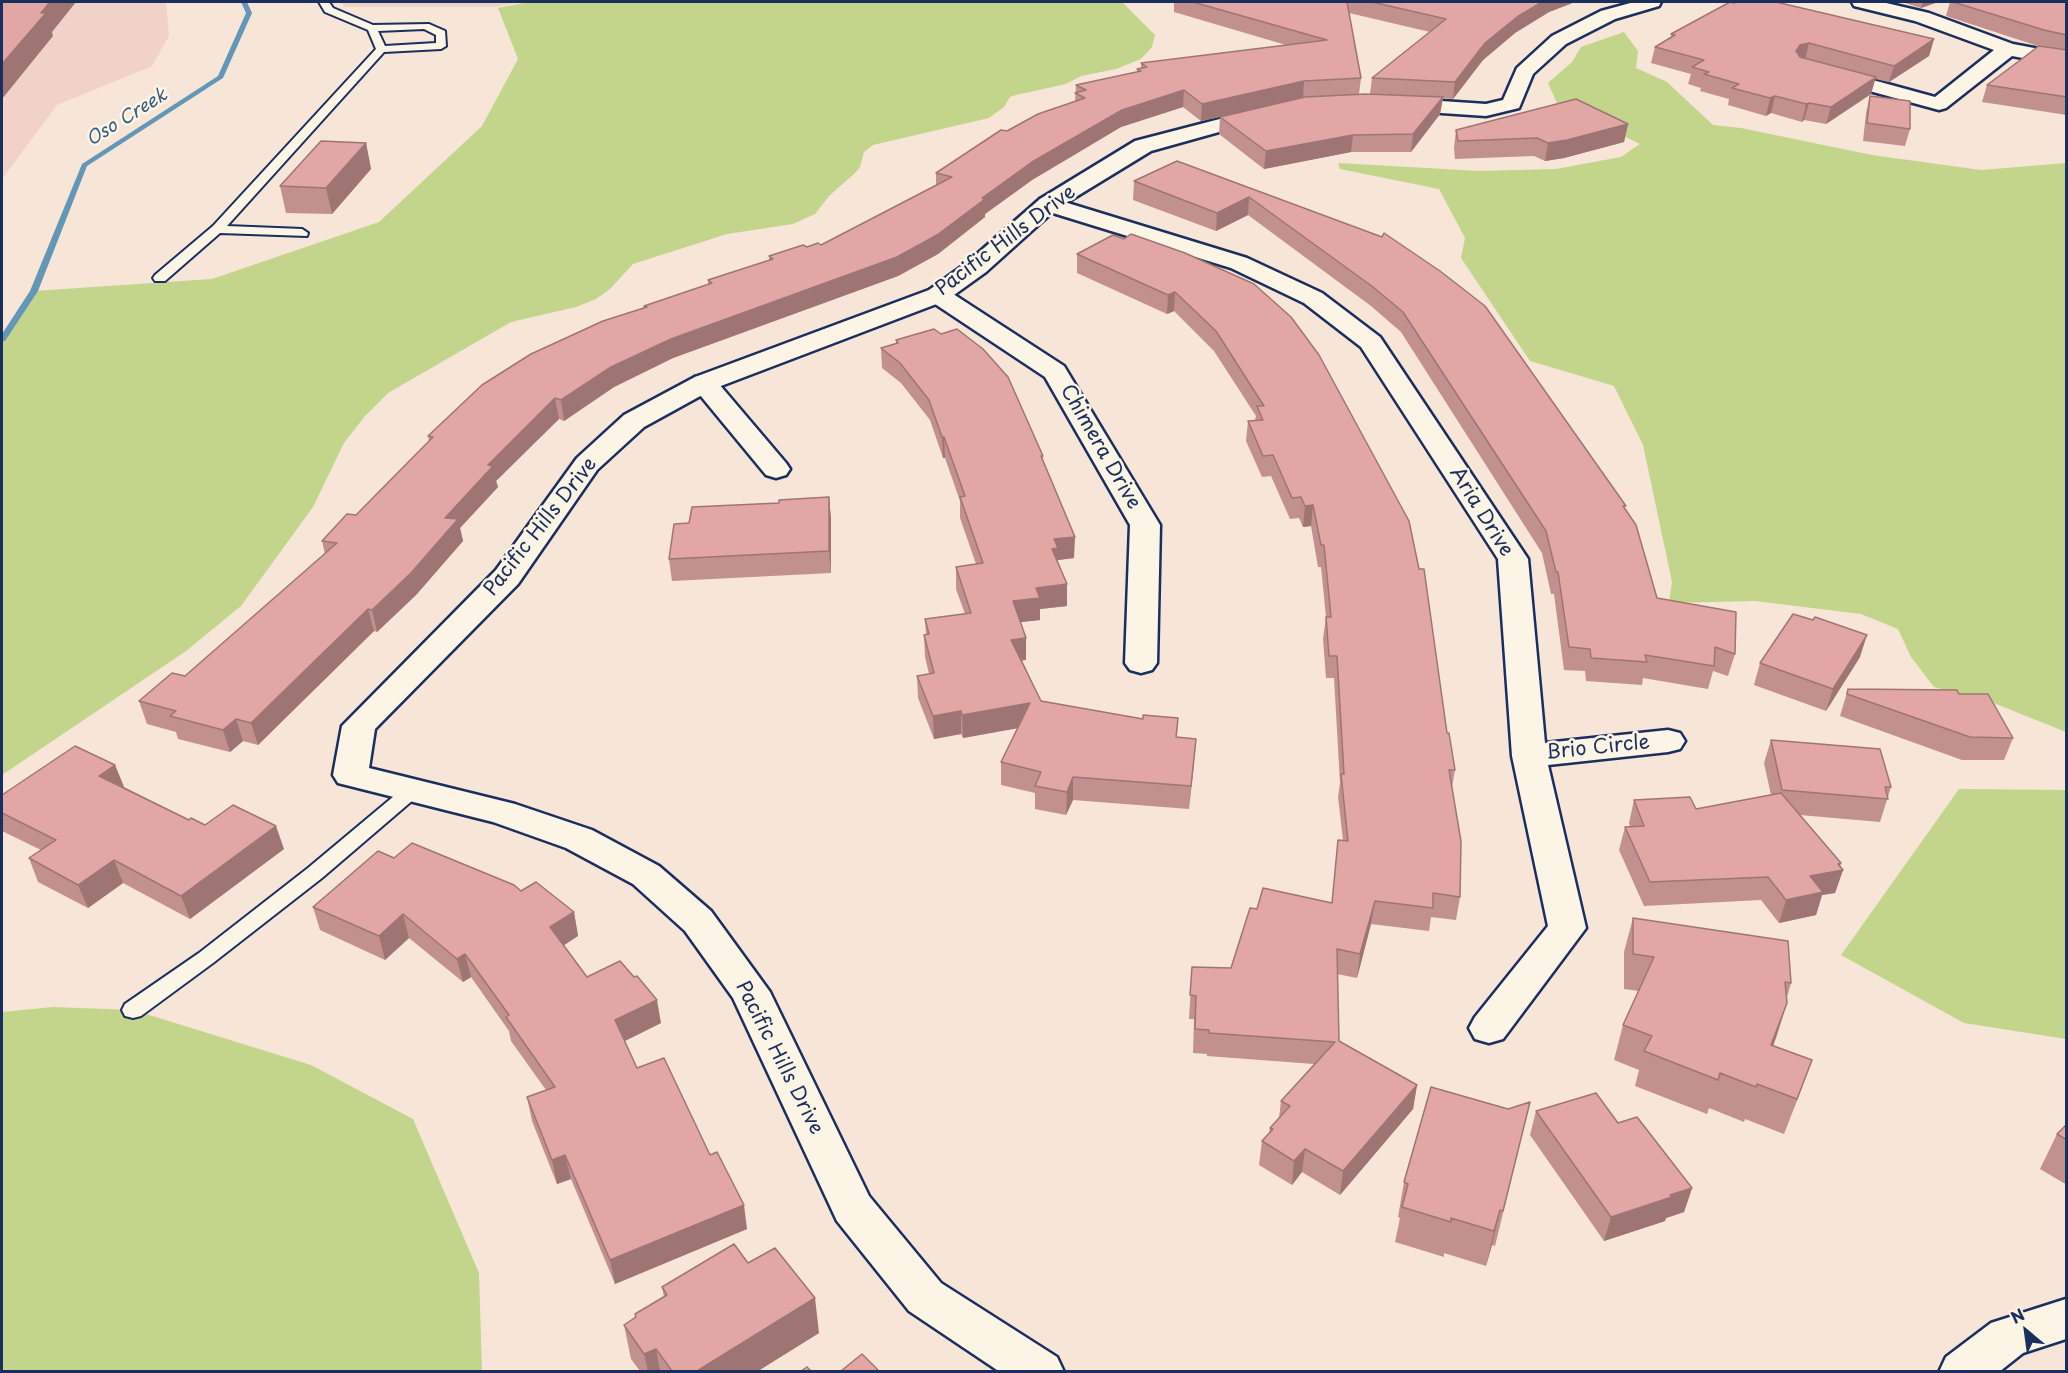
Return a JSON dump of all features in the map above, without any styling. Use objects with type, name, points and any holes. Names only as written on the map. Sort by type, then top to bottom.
[{"type":"street","points":[[1364,103],[1433,105],[1486,110],[1512,104],[1524,72],[1559,40],[1608,15],[1652,2]]},
{"type":"street","points":[[1861,2],[1922,17],[2008,49],[2067,60]]},
{"type":"street","points":[[1922,17],[1948,5]]},
{"type":"street","points":[[1815,71],[1939,104],[2008,49]]},
{"type":"street","name":"Pacific Hills Drive","points":[[1040,1371],[925,1297],[853,1208],[750,992],[698,921],[646,875],[579,839],[502,812],[350,775],[359,726],[507,577],[587,464],[634,422],[704,383],[938,295],[976,267],[1048,204],[1143,146],[1244,118],[1293,108]]},
{"type":"street","name":"Aria Drive","points":[[1048,204],[1239,262],[1313,298],[1371,342],[1513,559],[1529,756],[1567,928],[1489,1028]]},
{"type":"street","name":"Chimera Drive","points":[[938,295],[1056,372],[1145,525],[1141,663]]},
{"type":"street","points":[[704,383],[776,469]]},
{"type":"street","name":"Brio Circle","points":[[1529,756],[1668,741]]},
{"type":"street","points":[[1963,1371],[2008,1337],[2067,1319]]},
{"type":"lane","points":[[160,278],[217,229],[381,49],[441,46],[441,33],[425,26],[372,28],[329,10],[324,2]]},
{"type":"lane","points":[[372,28],[381,49]]},
{"type":"lane","points":[[217,229],[302,233]]},
{"type":"lane","points":[[133,1010],[206,958],[306,880],[413,790]]},
{"type":"shaded area","points":[[2,2],[166,2],[169,36],[152,66],[57,105],[2,179]]},
{"type":"shaded area","points":[[341,2],[523,2],[496,7],[344,7]]},
{"type":"green space","points":[[529,2],[1122,2],[1155,35],[1152,47],[1141,59],[1116,69],[1081,76],[1066,84],[1010,97],[1004,107],[989,118],[873,145],[864,152],[860,167],[855,173],[829,196],[815,214],[793,224],[727,234],[633,264],[610,289],[596,299],[576,307],[511,322],[388,393],[365,416],[344,443],[313,507],[241,606],[186,651],[2,775],[2,339],[34,291],[212,279],[379,222],[482,126],[518,59],[498,8]]},
{"type":"green space","points":[[1624,32],[1638,51],[1636,68],[1667,82],[1713,125],[1741,128],[1872,155],[1981,170],[2066,163],[2066,732],[1991,702],[1934,687],[1911,657],[1898,629],[1861,614],[1755,601],[1669,603],[1672,582],[1643,445],[1614,386],[1530,361],[1461,258],[1465,238],[1439,189],[1340,169],[1338,163],[1479,171],[1556,169],[1621,157],[1640,144],[1557,103],[1548,83],[1572,62],[1581,47]]},
{"type":"green space","points":[[1959,789],[2066,790],[2066,1039],[1964,1023],[1841,955]]},
{"type":"green space","points":[[53,1007],[133,1010],[311,1065],[413,1119],[479,1273],[482,1371],[2,1371],[2,1012]]},
{"type":"building","points":[[2,2],[50,2],[41,13],[46,13],[2,64]]},
{"type":"building","points":[[1193,2],[1347,2],[1361,78],[1304,81],[1202,104],[1184,90],[1122,110],[1032,162],[982,198],[985,199],[937,235],[897,257],[671,339],[611,367],[561,400],[555,398],[488,465],[493,466],[445,518],[458,519],[411,573],[372,610],[368,609],[251,723],[236,719],[223,730],[170,716],[176,711],[139,701],[172,673],[185,676],[337,543],[322,541],[347,514],[356,515],[433,437],[428,436],[482,385],[531,354],[603,321],[712,283],[708,280],[773,259],[769,256],[803,245],[807,247],[818,243],[821,245],[952,177],[936,173],[1001,130],[1007,131],[1038,114],[1085,98],[1075,93],[1086,90],[1076,85],[1141,71],[1137,69],[1147,67],[1141,63],[1327,40]]},
{"type":"building","points":[[1372,2],[1542,2],[1517,17],[1485,43],[1455,82],[1372,78],[1446,19]]},
{"type":"building","points":[[1730,2],[1776,2],[1934,39],[1894,66],[1809,43],[1800,45],[1796,51],[1800,57],[1876,77],[1831,107],[1806,104],[1775,96],[1770,98],[1732,88],[1739,84],[1704,74],[1709,72],[1692,67],[1704,60],[1655,47],[1675,35],[1671,34]]},
{"type":"building","points":[[1953,2],[2067,2],[2067,35],[2044,30]]},
{"type":"building","points":[[2039,46],[2067,50],[2067,97],[1987,85]]},
{"type":"building","points":[[1366,94],[1443,97],[1413,134],[1353,135],[1266,151],[1220,117],[1305,97]]},
{"type":"building","points":[[1870,96],[1910,101],[1910,129],[1867,123]]},
{"type":"building","points":[[1576,99],[1628,124],[1548,143],[1537,138],[1458,141],[1456,130]]},
{"type":"building","points":[[321,141],[366,143],[326,188],[280,186]]},
{"type":"building","points":[[1177,161],[1382,237],[1384,233],[1440,271],[1485,306],[1626,506],[1623,506],[1636,525],[1657,598],[1736,612],[1735,654],[1715,647],[1714,666],[1645,655],[1647,662],[1591,658],[1590,649],[1569,647],[1558,572],[1556,572],[1546,531],[1403,312],[1373,287],[1249,197],[1217,213],[1134,181]]},
{"type":"building","points":[[1131,234],[1185,253],[1254,284],[1291,317],[1319,355],[1409,521],[1419,569],[1424,569],[1447,733],[1449,733],[1455,770],[1449,770],[1461,841],[1460,897],[1433,893],[1433,908],[1375,901],[1360,954],[1337,949],[1339,1041],[1417,1085],[1343,1171],[1305,1149],[1294,1161],[1262,1141],[1273,1129],[1270,1128],[1290,1106],[1281,1101],[1335,1042],[1209,1033],[1209,1030],[1195,1029],[1196,996],[1190,995],[1192,967],[1231,968],[1250,908],[1257,909],[1263,888],[1332,903],[1338,840],[1348,841],[1341,774],[1344,774],[1337,656],[1329,656],[1326,617],[1331,617],[1324,545],[1321,545],[1313,505],[1305,506],[1301,497],[1292,498],[1273,455],[1263,456],[1248,421],[1263,420],[1257,406],[1264,406],[1216,331],[1175,292],[1168,295],[1077,254],[1113,235],[1124,239]]},
{"type":"building","points":[[934,329],[941,334],[957,329],[983,349],[1008,377],[1075,537],[1054,539],[1058,548],[1052,549],[1067,584],[1036,588],[1040,598],[1013,601],[1026,638],[1011,640],[1041,701],[1143,719],[1143,715],[1178,718],[1176,737],[1196,739],[1191,786],[1073,777],[1067,792],[1035,786],[1041,772],[1001,762],[1030,703],[962,715],[961,711],[933,716],[917,676],[934,673],[924,635],[929,634],[925,619],[971,613],[956,567],[983,563],[960,497],[965,496],[929,400],[900,363],[881,348],[898,343],[896,340]]},
{"type":"building","points":[[829,497],[829,551],[669,559],[674,524],[689,523],[692,507],[779,503],[779,500]]},
{"type":"building","points":[[1793,614],[1813,620],[1815,617],[1867,635],[1833,689],[1760,663]]},
{"type":"building","points":[[1848,689],[1957,690],[1959,694],[1988,694],[2013,738],[1970,737],[1847,694]]},
{"type":"building","points":[[1771,740],[1880,749],[1891,787],[1885,787],[1888,799],[1782,790]]},
{"type":"building","points":[[75,746],[115,765],[99,776],[189,820],[191,818],[205,825],[233,805],[276,826],[181,896],[114,860],[78,885],[29,858],[56,840],[2,813],[2,795]]},
{"type":"building","points":[[1781,793],[1841,863],[1838,864],[1843,870],[1810,876],[1823,892],[1786,900],[1768,877],[1650,882],[1625,827],[1644,826],[1634,800],[1690,797],[1696,809]]},
{"type":"building","points":[[412,843],[514,885],[521,891],[536,882],[574,912],[550,927],[587,977],[620,961],[634,977],[637,976],[657,1000],[615,1020],[637,1068],[664,1058],[710,1155],[717,1152],[744,1205],[610,1260],[565,1155],[552,1160],[527,1097],[555,1087],[506,1017],[509,1015],[465,954],[457,959],[403,914],[379,936],[313,907],[378,851],[394,858]]},
{"type":"building","points":[[1633,918],[1788,941],[1791,983],[1785,982],[1787,1003],[1771,1045],[1812,1060],[1797,1099],[1720,1073],[1718,1080],[1644,1051],[1652,1036],[1623,1025],[1654,957],[1633,954]]},
{"type":"building","points":[[1431,1087],[1508,1109],[1530,1102],[1503,1211],[1500,1210],[1494,1231],[1451,1218],[1451,1222],[1402,1207],[1408,1184],[1404,1182]]},
{"type":"building","points":[[1596,1093],[1618,1123],[1637,1117],[1692,1188],[1611,1217],[1536,1111]]},
{"type":"building","points":[[2067,1124],[2067,1140],[2057,1134]]},
{"type":"building","points":[[734,1244],[748,1263],[775,1248],[815,1298],[697,1371],[672,1371],[656,1349],[644,1354],[624,1325],[636,1317],[635,1314],[667,1295],[662,1287]]},
{"type":"building","points":[[862,1354],[879,1371],[841,1371]]},
{"type":"waterway","name":"Oso Creek","points":[[2,339],[34,291],[84,165],[221,77],[249,13],[244,2]]}]
